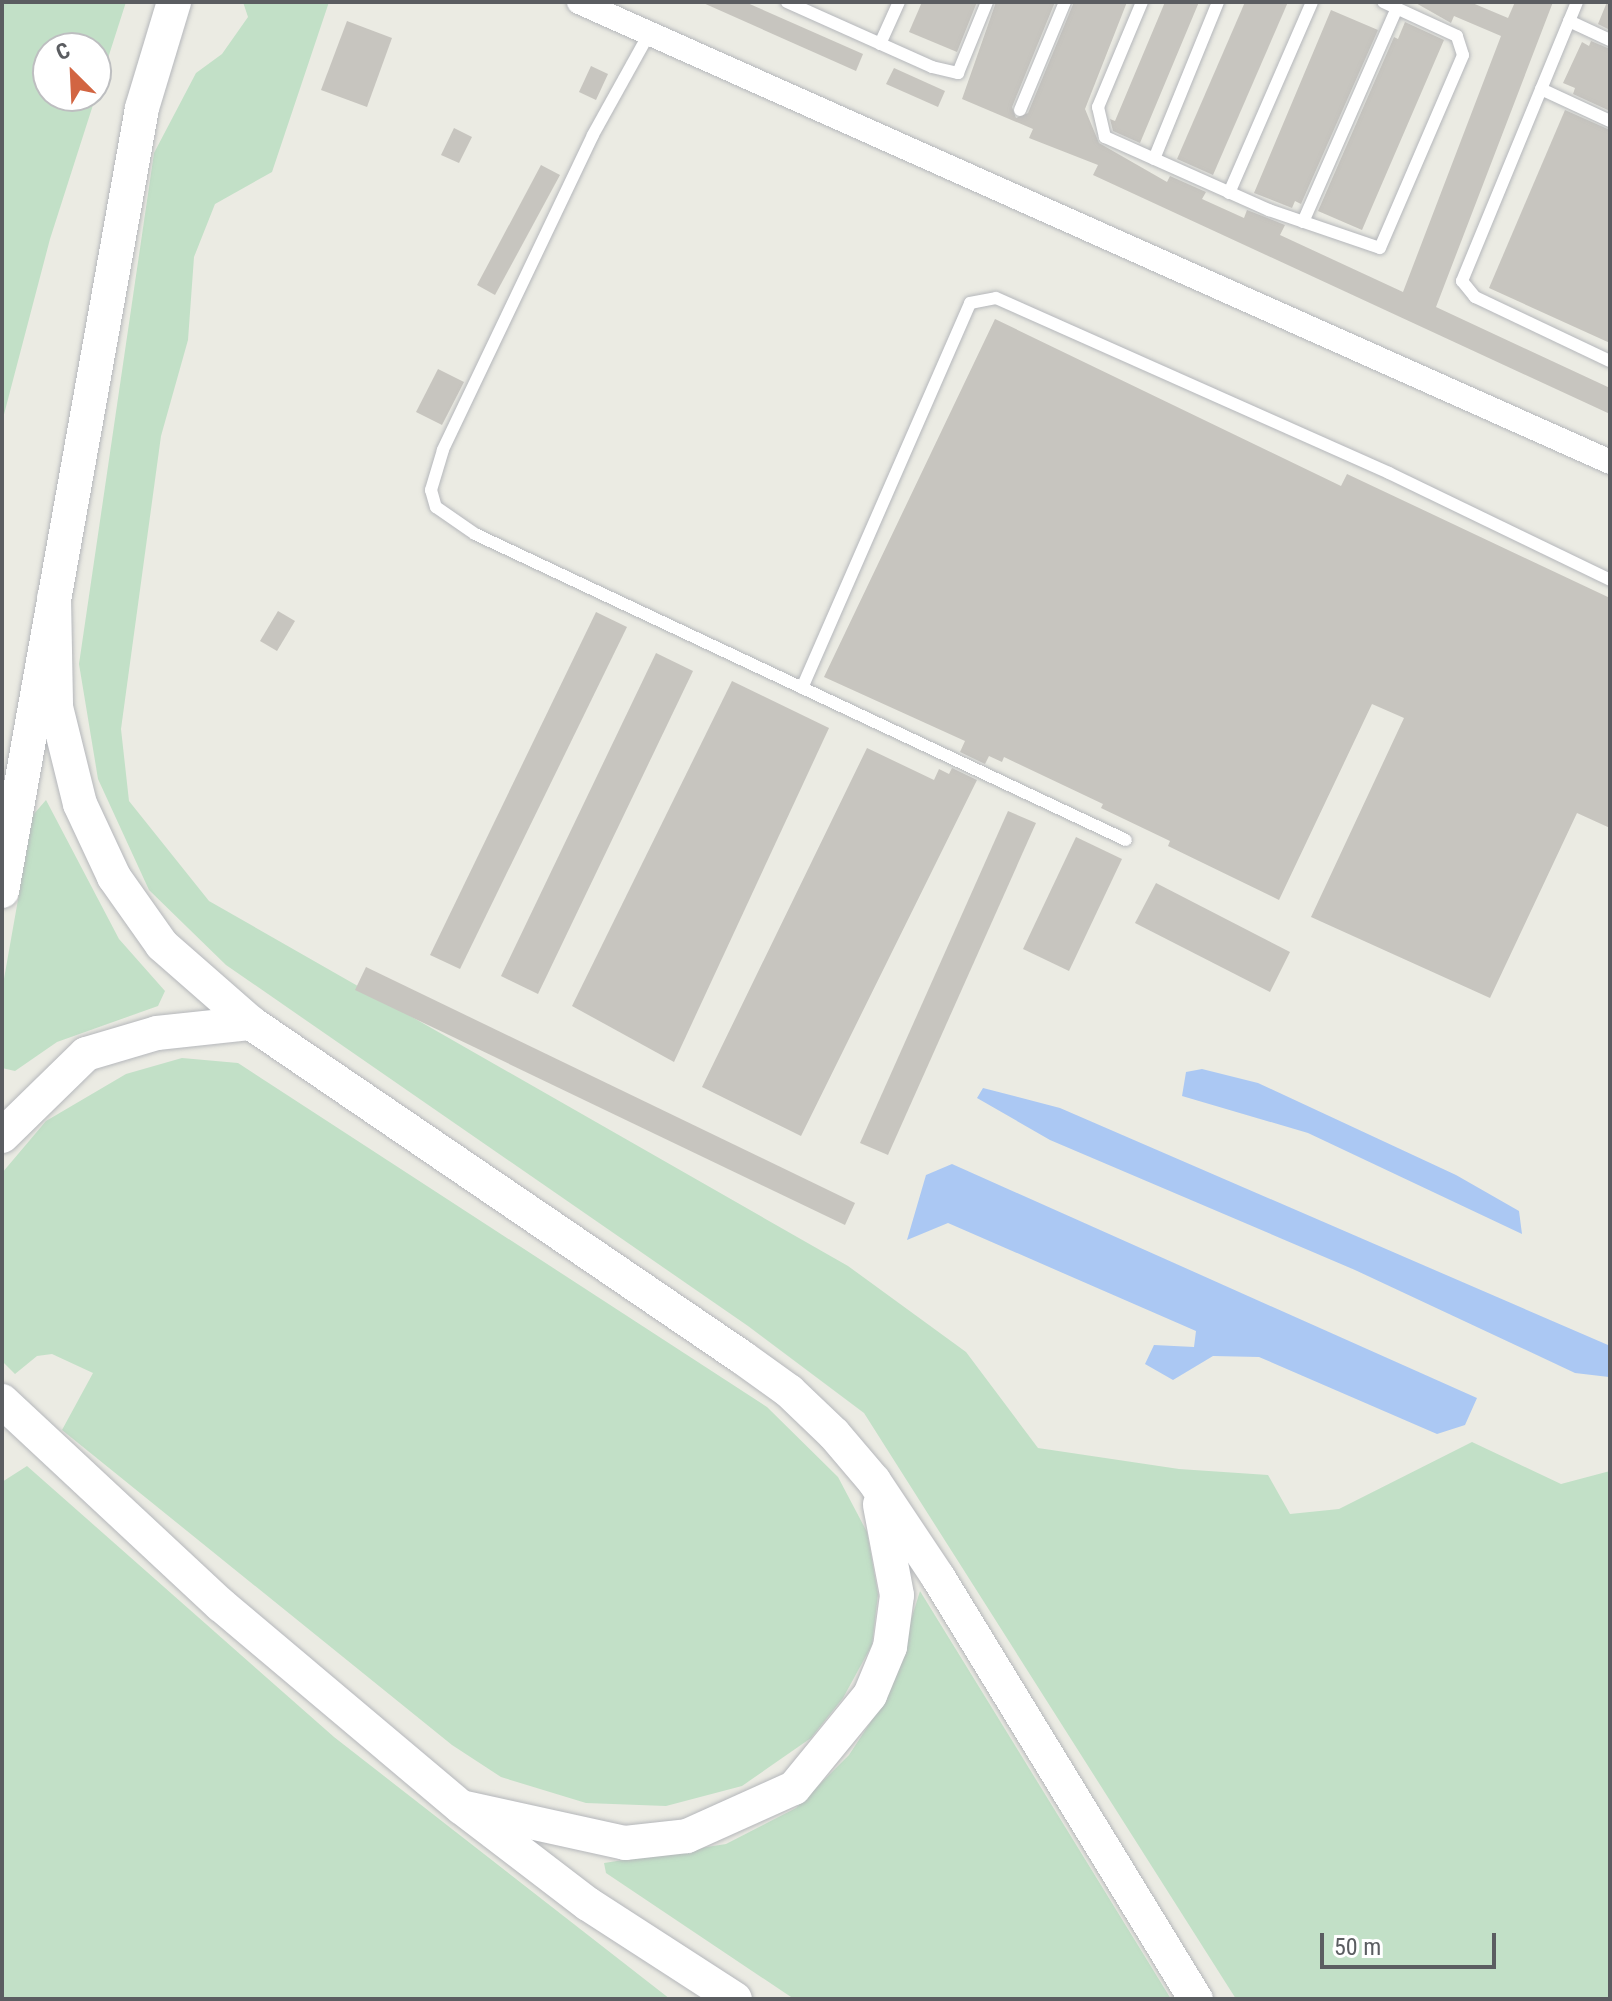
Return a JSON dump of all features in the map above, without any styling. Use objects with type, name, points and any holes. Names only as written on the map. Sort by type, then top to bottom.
[{"type":"street","points":[[2,891],[142,108],[174,2]]},
{"type":"street","points":[[579,2],[1610,462]]},
{"type":"street","points":[[54,598],[56,707],[80,804],[114,877],[162,945],[251,1023],[789,1391],[874,1481],[1196,1999]]},
{"type":"street","points":[[2,1136],[86,1054],[157,1033],[251,1023]]},
{"type":"street","points":[[2,1401],[44,1444],[221,1605],[461,1807],[687,1971],[735,1999]]},
{"type":"street","points":[[461,1807],[625,1843],[687,1836],[794,1788],[870,1695],[890,1647],[897,1595],[874,1481]]},
{"type":"street","points":[[687,1971],[715,1999]]},
{"type":"lane","points":[[787,2],[817,8],[880,44],[958,73],[987,2]]},
{"type":"lane","points":[[880,44],[899,2]]},
{"type":"lane","points":[[1020,110],[1065,2]]},
{"type":"lane","points":[[1142,2],[1098,107],[1105,137],[1229,193],[1380,248],[1463,55],[1457,36],[1383,2]]},
{"type":"lane","points":[[1154,159],[1218,2]]},
{"type":"lane","points":[[1229,193],[1312,2]]},
{"type":"lane","points":[[1577,2],[1462,281],[1475,297],[1610,361]]},
{"type":"lane","points":[[1303,222],[1397,8]]},
{"type":"lane","points":[[1569,21],[1610,40]]},
{"type":"lane","points":[[650,32],[593,135],[443,450],[431,490],[436,507],[475,534],[1126,840]]},
{"type":"lane","points":[[1541,89],[1610,121]]},
{"type":"lane","points":[[802,688],[970,303],[996,298],[1389,473],[1610,580]]},
{"type":"green space","points":[[2,2],[126,2],[112,46],[112,32],[32,32],[32,112],[91,112],[50,239],[2,422]]},
{"type":"green space","points":[[243,2],[329,2],[272,172],[215,204],[194,257],[188,340],[161,436],[121,729],[129,801],[209,901],[848,1266],[966,1352],[1038,1448],[1179,1469],[1268,1475],[1290,1514],[1339,1509],[1472,1442],[1561,1484],[1610,1471],[1610,1999],[1236,1999],[864,1413],[748,1326],[226,965],[149,890],[98,779],[79,664],[154,153],[196,73],[222,54],[248,17]]},
{"type":"green space","points":[[46,800],[119,939],[165,991],[158,1006],[57,1042],[15,1071],[2,1068],[2,990],[33,815]]},
{"type":"green space","points":[[182,1058],[238,1063],[767,1407],[838,1477],[867,1532],[878,1594],[872,1645],[843,1698],[811,1738],[742,1786],[666,1806],[586,1803],[501,1777],[452,1745],[62,1430],[93,1373],[52,1354],[37,1356],[15,1374],[2,1361],[2,1173],[46,1121],[126,1074]]},
{"type":"green space","points":[[27,1466],[334,1737],[670,1999],[2,1999],[2,1482]]},
{"type":"green space","points":[[920,1591],[1171,1999],[794,1999],[606,1873],[604,1863],[726,1844],[796,1808],[849,1755],[887,1697]]},
{"type":"water","points":[[1202,1069],[1258,1083],[1456,1175],[1519,1211],[1522,1234],[1308,1133],[1182,1096],[1186,1072]]},
{"type":"water","points":[[983,1088],[1060,1108],[1608,1345],[1609,1377],[1575,1373],[1355,1270],[1050,1140],[977,1098]]},
{"type":"water","points":[[952,1164],[1477,1398],[1465,1425],[1437,1434],[1259,1357],[1213,1356],[1173,1380],[1145,1364],[1154,1345],[1194,1347],[1196,1331],[948,1223],[907,1240],[926,1175]]},
{"type":"building","points":[[701,2],[745,2],[863,54],[856,71]]},
{"type":"building","points":[[922,2],[977,2],[957,52],[909,32]]},
{"type":"building","points":[[996,2],[1055,2],[1012,107],[1016,118],[1028,113],[1074,2],[1127,2],[1085,109],[1099,143],[1167,182],[1170,176],[1206,192],[1202,199],[1244,218],[1247,210],[1285,225],[1280,235],[1403,292],[1501,36],[1454,16],[1451,23],[1414,2],[1470,2],[1508,18],[1515,2],[1553,2],[1436,307],[1610,388],[1610,414],[1093,175],[1098,165],[1029,138],[1033,129],[962,99]]},
{"type":"building","points":[[1165,2],[1199,2],[1140,143],[1113,131],[1110,119],[1115,121]]},
{"type":"building","points":[[1245,2],[1288,2],[1213,175],[1177,159]]},
{"type":"building","points":[[1607,2],[1610,2],[1610,30],[1598,24]]},
{"type":"building","points":[[1331,10],[1378,30],[1301,204],[1295,201],[1292,208],[1254,193]]},
{"type":"building","points":[[347,21],[392,38],[367,107],[321,90]]},
{"type":"building","points":[[1405,22],[1444,40],[1362,230],[1318,211],[1394,37],[1398,39]]},
{"type":"building","points":[[1591,41],[1610,49],[1610,111],[1573,94],[1575,88],[1563,83],[1582,42],[1589,46]]},
{"type":"building","points":[[591,66],[608,74],[596,100],[579,92]]},
{"type":"building","points":[[894,68],[945,91],[938,107],[886,84]]},
{"type":"building","points":[[1565,110],[1610,130],[1610,343],[1489,288]]},
{"type":"building","points":[[454,128],[472,137],[459,163],[441,155]]},
{"type":"building","points":[[541,165],[560,175],[495,295],[477,285]]},
{"type":"building","points":[[995,319],[1341,486],[1347,474],[1610,598],[1610,828],[1577,813],[1490,998],[1311,917],[1404,718],[1372,704],[1279,900],[1168,846],[1170,841],[1101,808],[1103,804],[1004,757],[1002,762],[989,756],[985,764],[960,752],[965,741],[824,677]]},
{"type":"building","points":[[438,369],[464,382],[442,425],[416,412]]},
{"type":"building","points":[[278,611],[295,621],[277,651],[260,641]]},
{"type":"building","points":[[596,612],[627,627],[460,969],[430,955]]},
{"type":"building","points":[[656,653],[693,671],[538,994],[501,976]]},
{"type":"building","points":[[732,681],[829,728],[674,1062],[572,1006]]},
{"type":"building","points":[[867,748],[934,780],[939,769],[949,774],[952,768],[977,780],[801,1136],[702,1087]]},
{"type":"building","points":[[1008,811],[1036,823],[888,1155],[860,1143]]},
{"type":"building","points":[[1076,837],[1122,859],[1069,971],[1023,949]]},
{"type":"building","points":[[1156,883],[1290,952],[1270,992],[1135,923]]},
{"type":"building","points":[[366,967],[855,1203],[845,1225],[355,990]]}]
